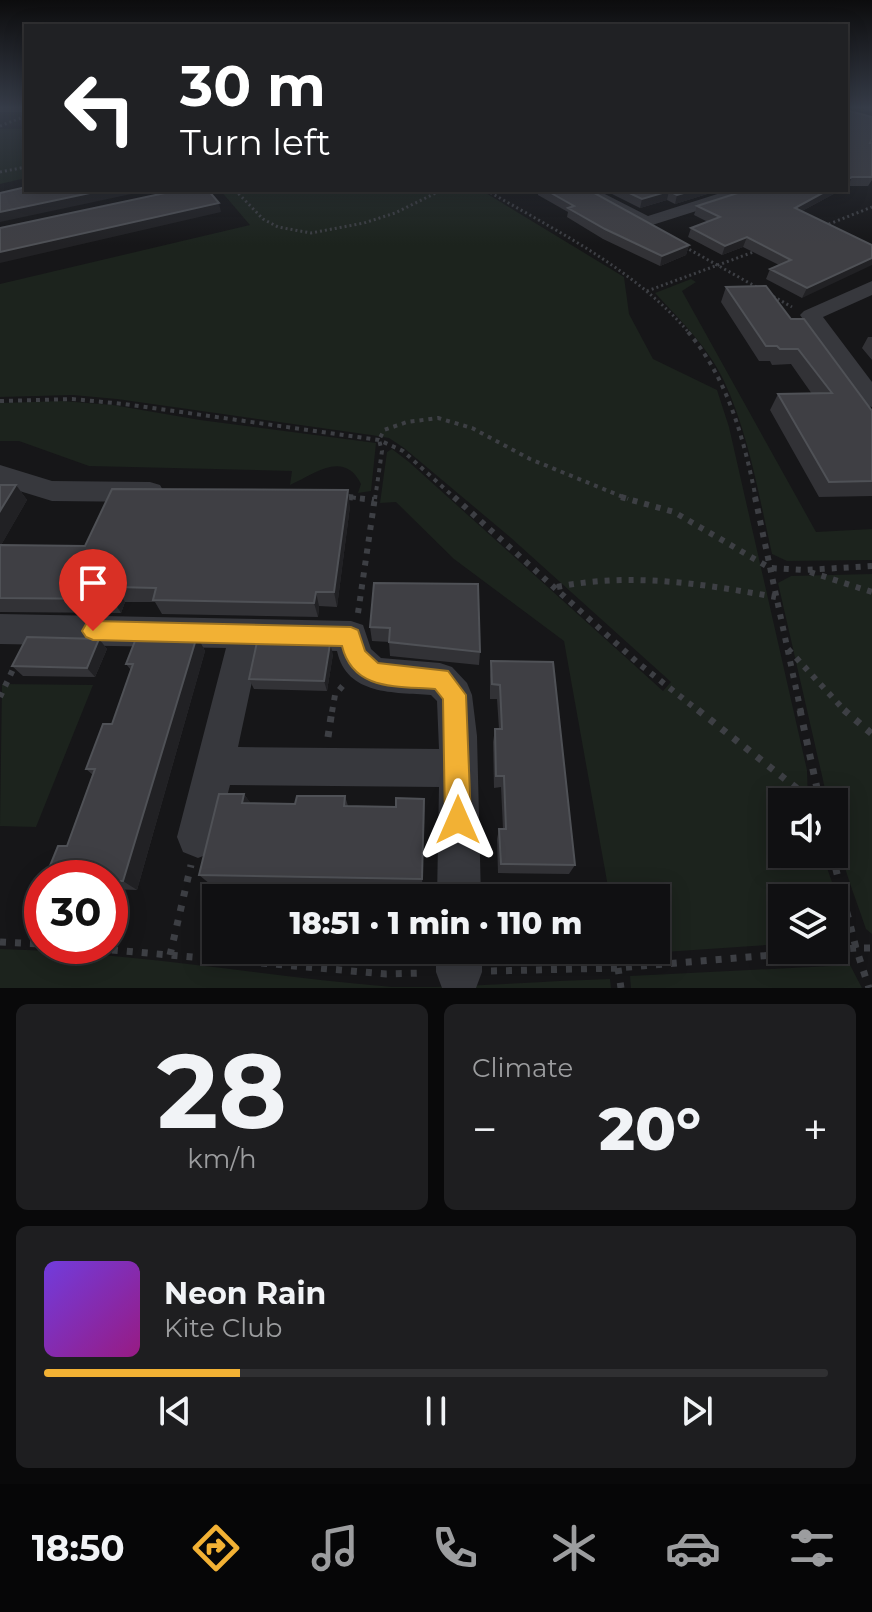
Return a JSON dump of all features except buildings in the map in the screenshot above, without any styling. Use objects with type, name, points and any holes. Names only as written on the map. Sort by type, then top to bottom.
[{"type":"street","points":[[589,192],[646,222],[741,192]]},
{"type":"street","points":[[872,287],[811,315],[872,399]]},
{"type":"street","points":[[1,476],[52,491],[176,492]]},
{"type":"street","points":[[16,629],[246,634],[353,647],[373,674],[440,679],[454,695],[459,884]]},
{"type":"street","points":[[198,837],[246,634]]},
{"type":"street","points":[[215,766],[458,768]]},
{"type":"path","points":[[0,172],[24,167]]},
{"type":"path","points":[[237,192],[263,219],[278,227],[311,233],[364,223],[395,213],[438,192]]},
{"type":"path","points":[[489,192],[599,256],[647,291],[696,341],[727,394],[750,465],[814,788]]},
{"type":"path","points":[[816,229],[872,207]]},
{"type":"path","points":[[646,222],[647,226],[811,315]]},
{"type":"path","points":[[647,291],[760,250]]},
{"type":"path","points":[[0,401],[72,399],[111,403],[379,440],[403,451],[638,663],[799,788]]},
{"type":"path","points":[[325,766],[335,695],[352,675],[353,647],[382,451],[379,440],[384,430],[407,422],[438,418],[472,428],[530,459],[619,496],[674,512],[770,568],[805,570],[872,566]]},
{"type":"path","points":[[331,494],[374,500]]},
{"type":"path","points":[[805,570],[872,592]]},
{"type":"path","points":[[556,587],[589,579],[625,576],[776,597]]},
{"type":"path","points":[[0,697],[16,629]]},
{"type":"path","points":[[787,648],[835,703],[872,734]]},
{"type":"path","points":[[170,955],[198,837]]},
{"type":"path","points":[[836,868],[869,988]]},
{"type":"path","points":[[0,942],[24,943]]},
{"type":"path","points":[[856,948],[872,948]]},
{"type":"path","points":[[618,968],[621,988]]},
{"type":"shaded area","points":[[0,153],[24,153],[24,178],[0,184]]},
{"type":"shaded area","points":[[222,192],[484,192],[624,277],[629,314],[653,359],[717,390],[729,427],[807,770],[808,788],[768,788],[768,868],[827,868],[833,884],[768,884],[768,945],[670,952],[670,884],[607,884],[564,641],[454,559],[396,502],[380,503],[387,452],[392,449],[409,462],[663,691],[671,682],[510,537],[389,438],[117,399],[73,395],[0,397],[0,284],[250,225]]},
{"type":"shaded area","points":[[691,279],[696,282],[682,291],[816,532],[872,529],[872,560],[787,561],[772,554],[747,444],[724,381],[702,345],[655,293]]},
{"type":"shaded area","points":[[62,401],[113,405],[200,420],[376,443],[371,491],[358,493],[361,484],[354,474],[337,466],[318,471],[290,485],[292,471],[89,466],[19,441],[0,441],[0,403]]},
{"type":"shaded area","points":[[872,574],[872,934],[866,929],[845,868],[848,868],[848,788],[825,788],[778,583],[791,576]]},
{"type":"shaded area","points":[[2,684],[93,685],[36,827],[0,826]]},
{"type":"shaded area","points":[[0,949],[24,950],[24,964],[128,964],[128,957],[392,987],[610,979],[611,988],[0,988]]},
{"type":"shaded area","points":[[850,965],[862,988],[631,988],[630,976]]},
{"type":"route","points":[[93,631],[351,636],[356,657],[373,674],[440,679],[454,695],[458,736],[458,820]]}]
